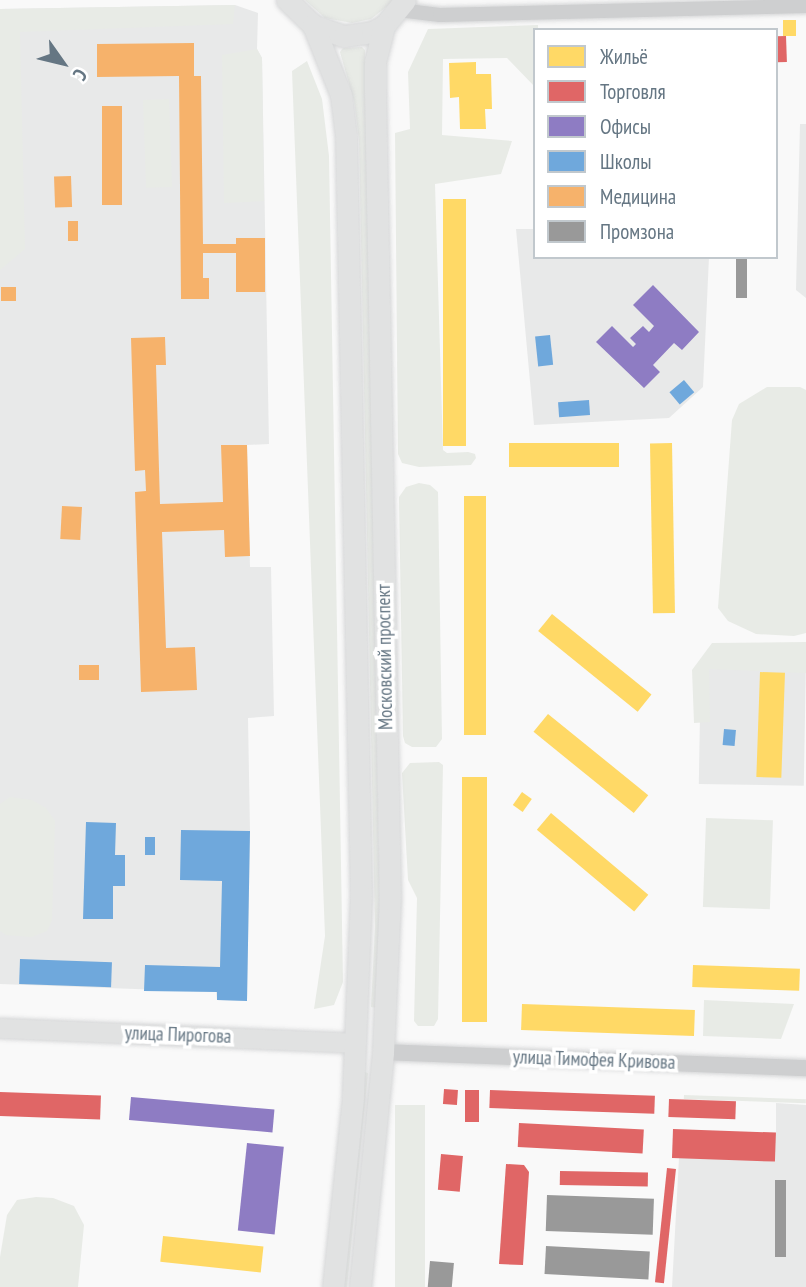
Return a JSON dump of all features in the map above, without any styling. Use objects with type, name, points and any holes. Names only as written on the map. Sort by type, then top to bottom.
[{"type":"main road","points":[[286,1],[313,26],[344,36],[372,32],[384,26],[402,5]]},
{"type":"main road","name":"Московский проспект","points":[[313,26],[341,95],[346,134],[361,895],[356,1048],[333,1287]]},
{"type":"main road","name":"Московский проспект","points":[[360,1287],[383,1052],[390,899],[375,81],[377,46],[384,26]]},
{"type":"main road","name":"улица Пирогова","points":[[0,1028],[116,1038],[356,1048]]},
{"type":"main road","name":"улица Пирогова","points":[[0,1040],[116,1038]]},
{"type":"main road","points":[[356,1048],[383,1052]]},
{"type":"street","points":[[402,5],[440,16],[806,6]]},
{"type":"street","name":"улица Тимофея Кривова","points":[[383,1052],[806,1068]]},
{"type":"shaded area","points":[[305,0],[395,0],[371,19],[352,23],[325,18]]},
{"type":"shaded area","points":[[235,5],[258,13],[257,49],[262,58],[269,444],[247,445],[250,567],[271,567],[274,716],[248,718],[250,831],[247,1001],[217,1000],[216,992],[0,984],[0,9]]},
{"type":"shaded area","points":[[235,5],[233,24],[20,32],[25,249],[0,270],[0,9]]},
{"type":"shaded area","points":[[538,25],[538,28],[533,28],[533,85],[507,58],[443,59],[442,135],[512,141],[501,174],[435,184],[443,450],[447,453],[475,454],[476,458],[471,465],[419,467],[402,463],[398,454],[395,133],[410,129],[408,72],[428,29]]},
{"type":"shaded area","points":[[362,47],[365,50],[380,928],[377,1008],[371,1007],[375,928],[359,140],[354,101],[340,52],[343,48]]},
{"type":"shaded area","points":[[257,49],[262,58],[264,201],[224,203],[222,55]]},
{"type":"shaded area","points":[[307,61],[322,99],[329,156],[343,982],[334,1005],[314,1009],[325,936],[292,71]]},
{"type":"shaded area","points":[[169,99],[172,187],[146,188],[143,100]]},
{"type":"shaded area","points":[[800,124],[806,124],[806,298],[796,290]]},
{"type":"shaded area","points":[[516,229],[533,229],[533,259],[709,259],[703,387],[669,418],[534,425]]},
{"type":"shaded area","points":[[767,387],[800,387],[806,390],[806,633],[794,636],[756,634],[728,621],[718,608],[732,420],[739,404]]},
{"type":"shaded area","points":[[419,483],[430,485],[438,492],[442,739],[436,747],[412,747],[405,743],[403,736],[399,497],[406,487]]},
{"type":"shaded area","points":[[806,642],[806,673],[709,669],[710,722],[694,723],[692,670],[712,643]]},
{"type":"shaded area","points":[[701,658],[806,660],[804,786],[699,784]]},
{"type":"shaded area","points":[[439,762],[443,765],[438,1019],[434,1026],[418,1026],[414,1021],[417,898],[408,880],[402,773],[410,763]]},
{"type":"shaded area","points":[[10,797],[32,800],[46,808],[55,821],[52,920],[47,931],[32,937],[6,935],[0,931],[0,804]]},
{"type":"shaded area","points":[[706,818],[773,820],[770,909],[703,907]]},
{"type":"shaded area","points":[[704,1000],[794,1004],[781,1039],[703,1036]]},
{"type":"shaded area","points":[[363,1072],[368,1073],[347,1287],[343,1287]]},
{"type":"shaded area","points":[[684,1095],[806,1099],[806,1103],[684,1099]]},
{"type":"shaded area","points":[[776,1103],[806,1105],[806,1287],[672,1287],[679,1158],[776,1133]]},
{"type":"shaded area","points":[[395,1105],[425,1105],[425,1287],[395,1287]]},
{"type":"shaded area","points":[[53,1198],[74,1206],[84,1225],[78,1287],[0,1287],[0,1257],[7,1215],[17,1200]]},
{"type":"building: Жильё","points":[[783,20],[796,20],[796,36],[783,36]]},
{"type":"building: Жильё","points":[[476,62],[476,74],[491,74],[492,109],[485,109],[486,129],[460,129],[459,97],[450,98],[449,63]]},
{"type":"building: Жильё","points":[[443,199],[466,199],[466,446],[443,446]]},
{"type":"building: Жильё","points":[[509,443],[619,443],[619,467],[509,467]]},
{"type":"building: Жильё","points":[[650,443],[672,443],[675,613],[653,613]]},
{"type":"building: Жильё","points":[[464,496],[486,496],[486,735],[464,735]]},
{"type":"building: Жильё","points":[[552,614],[651,695],[638,712],[538,631]]},
{"type":"building: Жильё","points":[[760,672],[785,673],[781,778],[756,777]]},
{"type":"building: Жильё","points":[[548,714],[648,795],[634,813],[534,732]]},
{"type":"building: Жильё","points":[[462,777],[487,777],[487,1022],[462,1022]]},
{"type":"building: Жильё","points":[[522,792],[532,799],[523,812],[513,805]]},
{"type":"building: Жильё","points":[[551,813],[648,895],[634,911],[537,830]]},
{"type":"building: Жильё","points":[[693,965],[800,969],[799,991],[692,987]]},
{"type":"building: Жильё","points":[[522,1004],[695,1010],[694,1036],[521,1030]]},
{"type":"building: Жильё","points":[[163,1236],[263,1247],[261,1272],[160,1262]]},
{"type":"building: Торговля","points":[[778,36],[786,36],[787,62],[778,62]]},
{"type":"building: Торговля","points":[[444,1089],[458,1090],[457,1105],[443,1104]]},
{"type":"building: Торговля","points":[[465,1090],[479,1090],[479,1122],[465,1122]]},
{"type":"building: Торговля","points":[[490,1090],[655,1096],[654,1114],[489,1108]]},
{"type":"building: Торговля","points":[[0,1092],[101,1096],[100,1120],[0,1116]]},
{"type":"building: Торговля","points":[[669,1099],[736,1101],[735,1119],[668,1117]]},
{"type":"building: Торговля","points":[[519,1123],[644,1130],[643,1154],[518,1147]]},
{"type":"building: Торговля","points":[[673,1129],[776,1133],[775,1162],[672,1158]]},
{"type":"building: Торговля","points":[[441,1154],[463,1156],[460,1192],[438,1190]]},
{"type":"building: Торговля","points":[[506,1164],[524,1165],[529,1172],[523,1265],[499,1264]]},
{"type":"building: Торговля","points":[[667,1168],[676,1169],[664,1283],[655,1282]]},
{"type":"building: Торговля","points":[[560,1171],[648,1173],[648,1187],[560,1185]]},
{"type":"building: Офисы","points":[[653,285],[699,332],[682,350],[674,343],[653,365],[660,372],[644,388],[596,342],[612,326],[633,347],[636,344],[630,338],[643,326],[649,332],[654,326],[633,305]]},
{"type":"building: Офисы","points":[[131,1097],[274,1110],[272,1132],[129,1120]]},
{"type":"building: Офисы","points":[[247,1143],[284,1147],[275,1234],[238,1231]]},
{"type":"building: Школы","points":[[550,335],[553,365],[538,366],[535,337]]},
{"type":"building: Школы","points":[[684,380],[694,392],[680,404],[669,392]]},
{"type":"building: Школы","points":[[589,400],[590,415],[559,417],[558,402]]},
{"type":"building: Школы","points":[[724,729],[736,730],[735,746],[723,745]]},
{"type":"building: Школы","points":[[86,822],[116,823],[115,855],[125,855],[125,886],[113,886],[113,919],[83,919]]},
{"type":"building: Школы","points":[[181,830],[250,831],[247,1001],[217,1000],[217,992],[144,991],[145,965],[220,967],[222,881],[180,880]]},
{"type":"building: Школы","points":[[145,837],[155,837],[155,855],[145,855]]},
{"type":"building: Школы","points":[[20,959],[112,962],[111,987],[19,984]]},
{"type":"building: Медицина","points":[[194,43],[194,76],[201,76],[203,244],[236,244],[236,238],[265,238],[265,292],[236,292],[236,253],[203,253],[203,278],[209,278],[209,299],[181,299],[179,76],[97,77],[97,44]]},
{"type":"building: Медицина","points":[[102,106],[122,106],[122,205],[102,205]]},
{"type":"building: Медицина","points":[[71,176],[72,207],[55,208],[54,177]]},
{"type":"building: Медицина","points":[[68,221],[78,221],[78,241],[68,241]]},
{"type":"building: Медицина","points":[[1,287],[16,287],[16,301],[1,301]]},
{"type":"building: Медицина","points":[[165,337],[166,365],[156,365],[160,504],[223,502],[221,445],[247,445],[250,556],[225,557],[224,530],[162,532],[166,648],[195,647],[197,690],[141,692],[135,492],[146,491],[145,470],[135,471],[131,338]]},
{"type":"building: Медицина","points":[[62,506],[82,507],[80,540],[60,539]]},
{"type":"building: Медицина","points":[[79,665],[99,665],[99,680],[79,680]]},
{"type":"building: Промзона","points":[[736,259],[747,259],[747,298],[736,298]]},
{"type":"building: Промзона","points":[[775,1180],[786,1180],[786,1257],[775,1257]]},
{"type":"building: Промзона","points":[[547,1195],[654,1199],[653,1235],[546,1231]]},
{"type":"building: Промзона","points":[[546,1246],[650,1251],[648,1279],[545,1274]]},
{"type":"building: Промзона","points":[[430,1261],[454,1263],[452,1287],[428,1287]]}]
